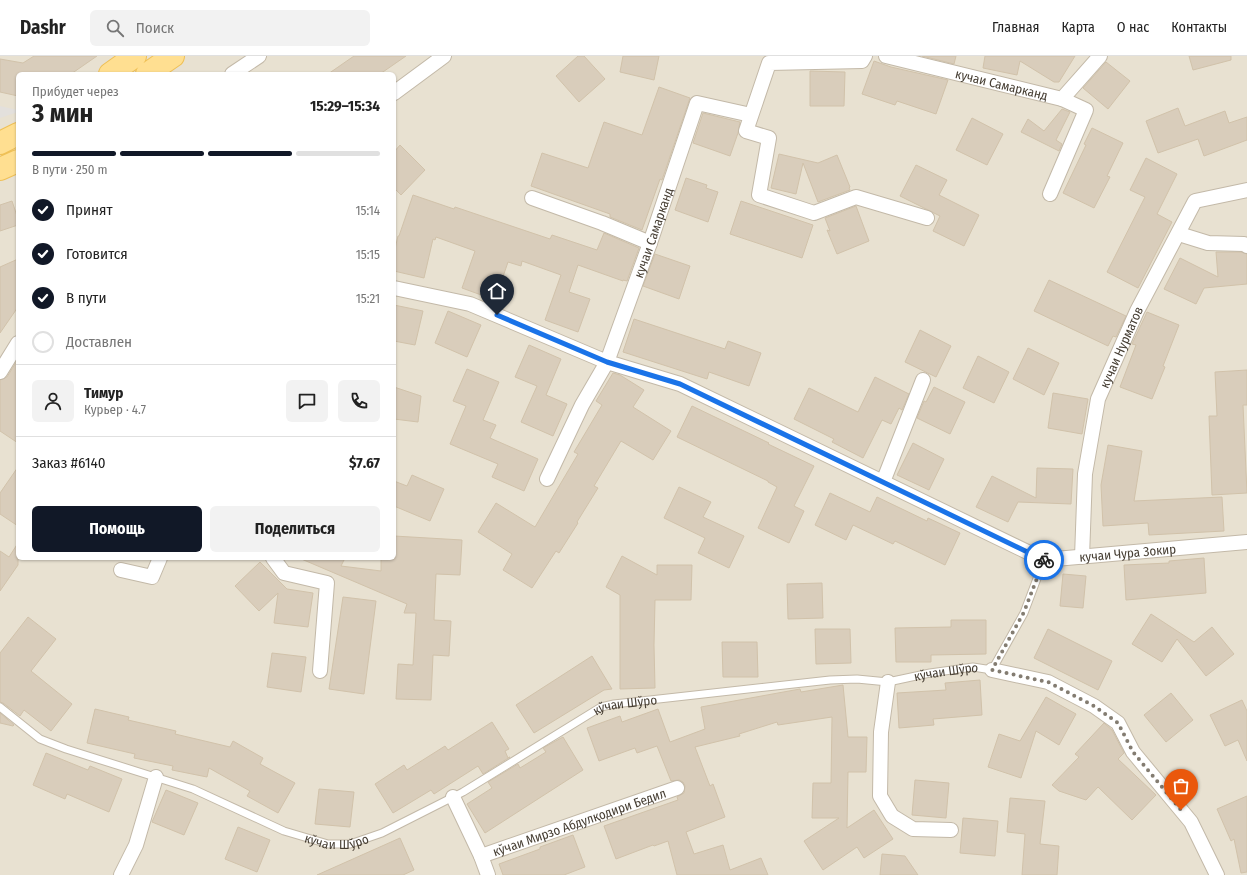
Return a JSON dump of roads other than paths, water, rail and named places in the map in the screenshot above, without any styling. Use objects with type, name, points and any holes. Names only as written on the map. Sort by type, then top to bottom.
[{"type":"main road","points":[[113,72],[135,56]]},
{"type":"main road","points":[[151,72],[172,56]]},
{"type":"main road","points":[[0,143],[16,135]]},
{"type":"main road","points":[[0,169],[16,162]]},
{"type":"street","points":[[235,72],[259,56]]},
{"type":"street","points":[[396,92],[444,56]]},
{"type":"street","points":[[865,56],[862,62],[769,63],[746,131],[769,138],[759,195],[814,213],[856,196],[927,218]]},
{"type":"street","name":"кучаи Самарканд","points":[[893,57],[1062,99],[1100,56]]},
{"type":"street","points":[[1050,194],[1086,110],[1062,99]]},
{"type":"street","name":"кучаи Самарканд","points":[[548,479],[582,405],[607,362],[650,243],[697,103],[751,115]]},
{"type":"street","name":"кучаи Нурматов","points":[[1082,557],[1085,474],[1098,399],[1137,311],[1179,234],[1195,201],[1247,190]]},
{"type":"street","points":[[532,198],[602,223],[650,243]]},
{"type":"street","points":[[1179,234],[1208,243],[1244,244],[1247,246]]},
{"type":"street","points":[[396,288],[470,304],[607,362],[680,384],[1044,560]]},
{"type":"street","points":[[0,372],[16,346]]},
{"type":"street","points":[[883,482],[923,380]]},
{"type":"street","name":"кучаи Чура Зокир","points":[[1044,560],[1247,542]]},
{"type":"street","points":[[121,570],[152,577],[159,560]]},
{"type":"street","points":[[275,560],[284,572],[327,583],[320,671]]},
{"type":"street","name":"кўчаи Шўро","points":[[992,670],[1048,682],[1094,706],[1118,723],[1133,752],[1191,822],[1217,875]]},
{"type":"street","points":[[888,682],[881,732],[880,796],[892,816],[913,829],[951,830]]},
{"type":"street","points":[[121,875],[136,846],[156,777]]},
{"type":"street","name":"кўчаи Мирзо Абдулқодири Бедил","points":[[481,856],[677,788]]},
{"type":"street","name":"кўчаи Мирзо Абдулқодири Бедил","points":[[453,797],[481,856],[488,875]]},
{"type":"lane","points":[[992,670],[1024,612],[1044,560]]},
{"type":"lane","name":"кўчаи Шўро","points":[[0,707],[40,739],[66,749],[194,789],[284,832],[328,844],[350,844],[382,833],[453,797],[601,707],[614,704],[830,680],[888,682],[930,673],[973,668],[992,670]]}]
